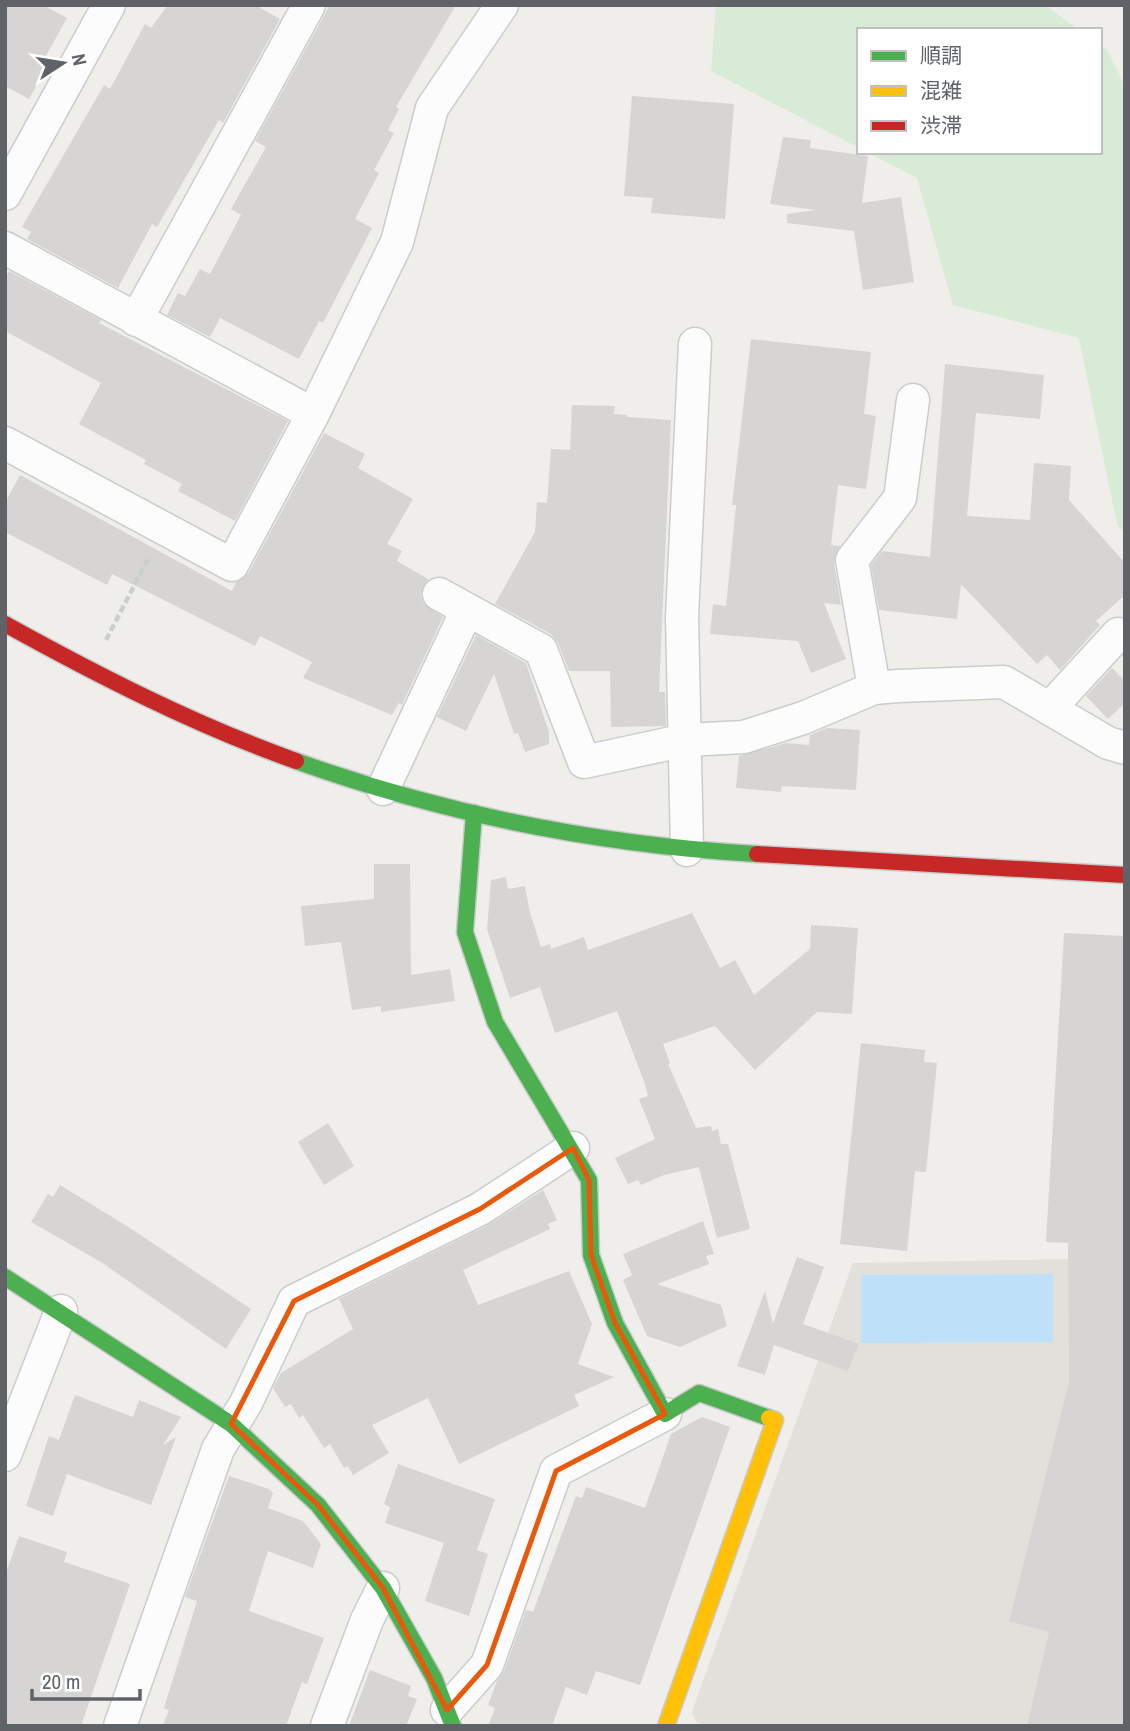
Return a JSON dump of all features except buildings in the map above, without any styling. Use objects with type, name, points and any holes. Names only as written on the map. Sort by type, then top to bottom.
[{"type":"street","points":[[5,194],[108,5]]},
{"type":"street","points":[[136,320],[309,5]]},
{"type":"street","points":[[5,443],[232,565],[313,414],[397,242],[432,108],[502,5]]},
{"type":"street","points":[[5,248],[313,414]]},
{"type":"street","points":[[687,850],[682,617],[695,344]]},
{"type":"street","points":[[874,688],[852,560],[900,498],[914,400]]},
{"type":"street","points":[[439,594],[541,650],[584,762],[686,740],[744,737],[803,718],[874,688],[1004,682],[1108,743],[1125,748]]},
{"type":"street","points":[[383,789],[467,610]]},
{"type":"street","points":[[5,624],[90,670],[245,743],[383,789],[545,829],[687,850],[1125,875]]},
{"type":"street","points":[[1050,708],[1118,634]]},
{"type":"street","points":[[474,813],[465,932],[495,1022],[573,1148],[589,1180],[591,1255],[615,1323],[665,1414]]},
{"type":"street","points":[[120,1726],[218,1449],[246,1403],[294,1301],[480,1209],[573,1148]]},
{"type":"street","points":[[5,1277],[231,1424],[318,1505],[383,1588],[434,1678],[450,1718]]},
{"type":"street","points":[[5,1455],[61,1311]]},
{"type":"street","points":[[450,1718],[487,1665],[556,1471],[665,1414],[699,1393],[775,1420],[666,1726]]},
{"type":"street","points":[[327,1726],[367,1620],[383,1588]]},
{"type":"path","points":[[90,670],[163,528]]},
{"type":"highlighted area","points":[[573,1148],[589,1180],[591,1255],[615,1323],[665,1414],[556,1471],[487,1665],[447,1710],[383,1588],[318,1505],[231,1424],[294,1301],[480,1209]]},
{"type":"shaded area","points":[[1125,1258],[1125,1726],[710,1726],[696,1722],[692,1712],[853,1263]]},
{"type":"green space","points":[[716,5],[1045,5],[1076,28],[857,28],[857,147],[711,71]]},
{"type":"green space","points":[[1102,46],[1107,50],[1125,87],[1125,535],[1117,524],[1079,338],[953,305],[917,178],[871,154],[1102,154]]},
{"type":"water","points":[[1053,1274],[1053,1342],[861,1343],[861,1275]]},
{"type":"traffic: fast","points":[[296,761],[408,797],[523,824],[640,843],[757,854]]},
{"type":"traffic: fast","points":[[474,813],[465,932],[495,1022],[589,1180],[591,1255],[615,1323],[665,1414],[699,1393],[769,1418]]},
{"type":"traffic: fast","points":[[5,1277],[231,1424],[318,1505],[383,1588],[434,1678],[453,1726]]},
{"type":"traffic: slow","points":[[666,1726],[775,1420],[769,1418]]},
{"type":"traffic: jam","points":[[5,624],[148,698],[221,732],[296,761]]},
{"type":"traffic: jam","points":[[757,854],[1125,875]]}]
